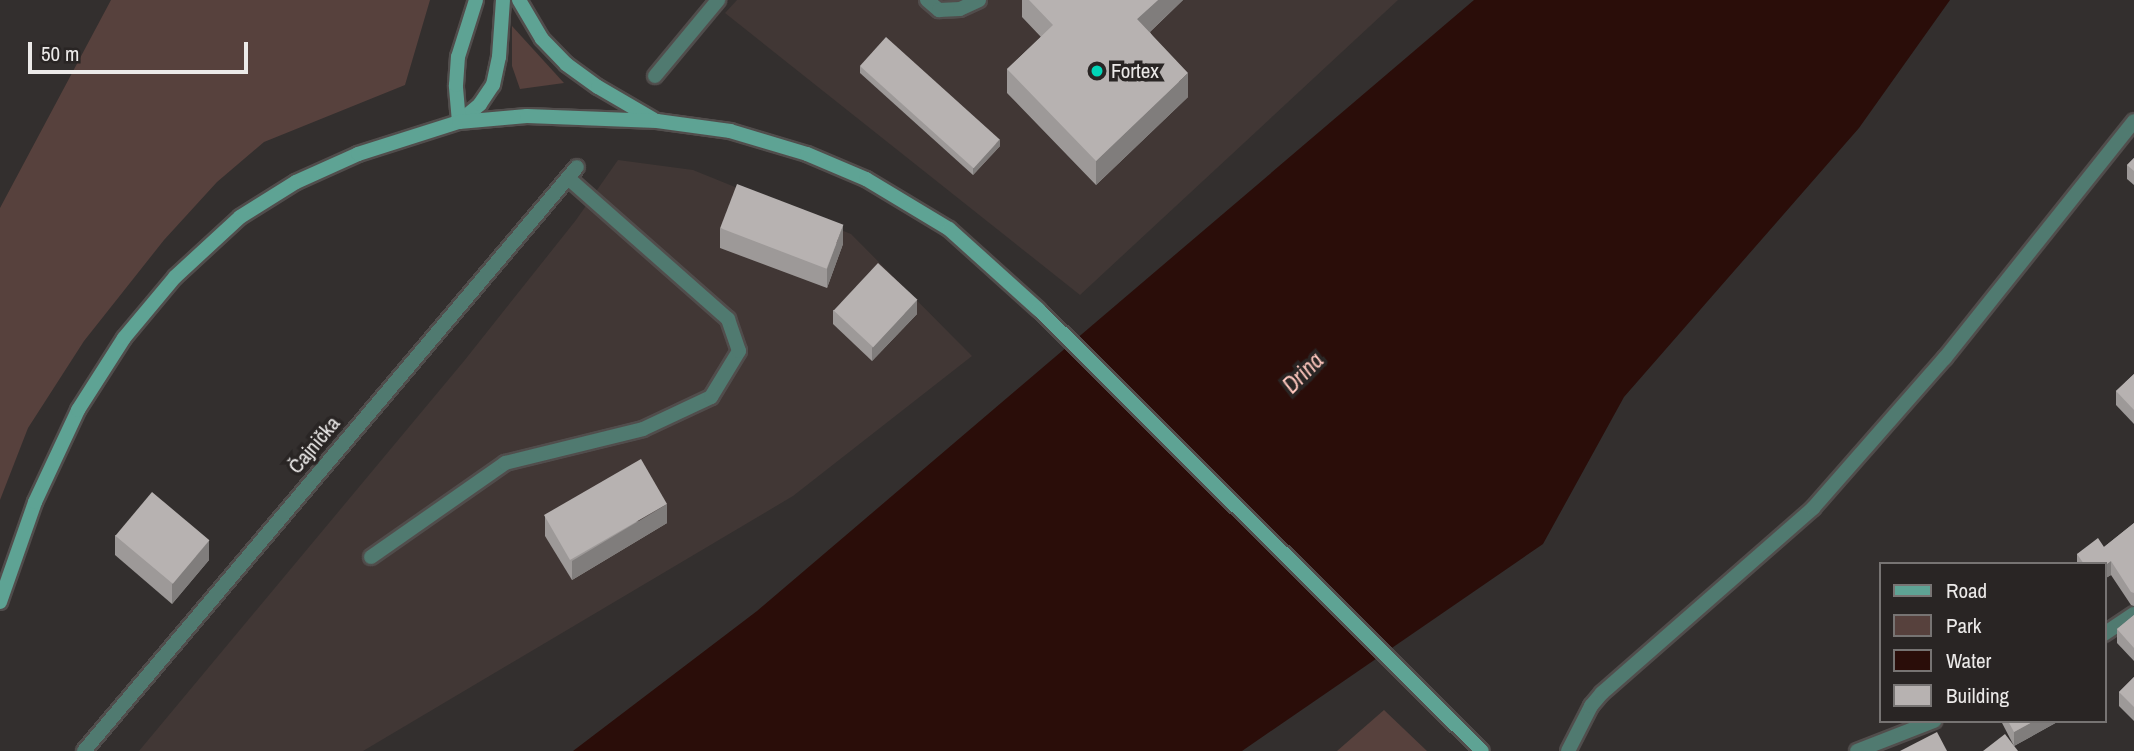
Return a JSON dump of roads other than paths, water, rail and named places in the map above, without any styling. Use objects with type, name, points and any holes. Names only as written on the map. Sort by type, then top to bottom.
[{"type":"main road","points":[[459,122],[456,85],[458,57],[475,0]]},
{"type":"main road","points":[[459,122],[480,104],[493,85],[499,57],[503,0]]},
{"type":"main road","points":[[519,0],[542,38],[566,64],[598,88],[657,121]]},
{"type":"main road","points":[[0,602],[36,502],[78,410],[124,338],[175,277],[240,217],[296,182],[358,154],[459,122],[527,116],[657,121],[730,131],[807,154],[866,179],[949,229],[1038,309],[1482,751]]},
{"type":"street","points":[[654,76],[718,0]]},
{"type":"street","points":[[927,0],[939,10],[960,9],[979,0]]},
{"type":"street","points":[[1568,751],[1591,706],[1602,693],[1814,509],[1945,358],[2134,121]]},
{"type":"street","name":"Čajnička","points":[[84,751],[573,173],[728,319],[739,351],[711,397],[643,429],[505,463],[371,557]]},
{"type":"street","points":[[2106,633],[2134,614]]},
{"type":"street","points":[[1857,751],[1929,723]]},
{"type":"water","name":"Drina","points":[[1474,0],[1950,0],[1859,128],[1624,397],[1543,544],[1242,751],[573,751],[757,611]]},
{"type":"place","name":"Fortex","points":[[1097,71]]}]
